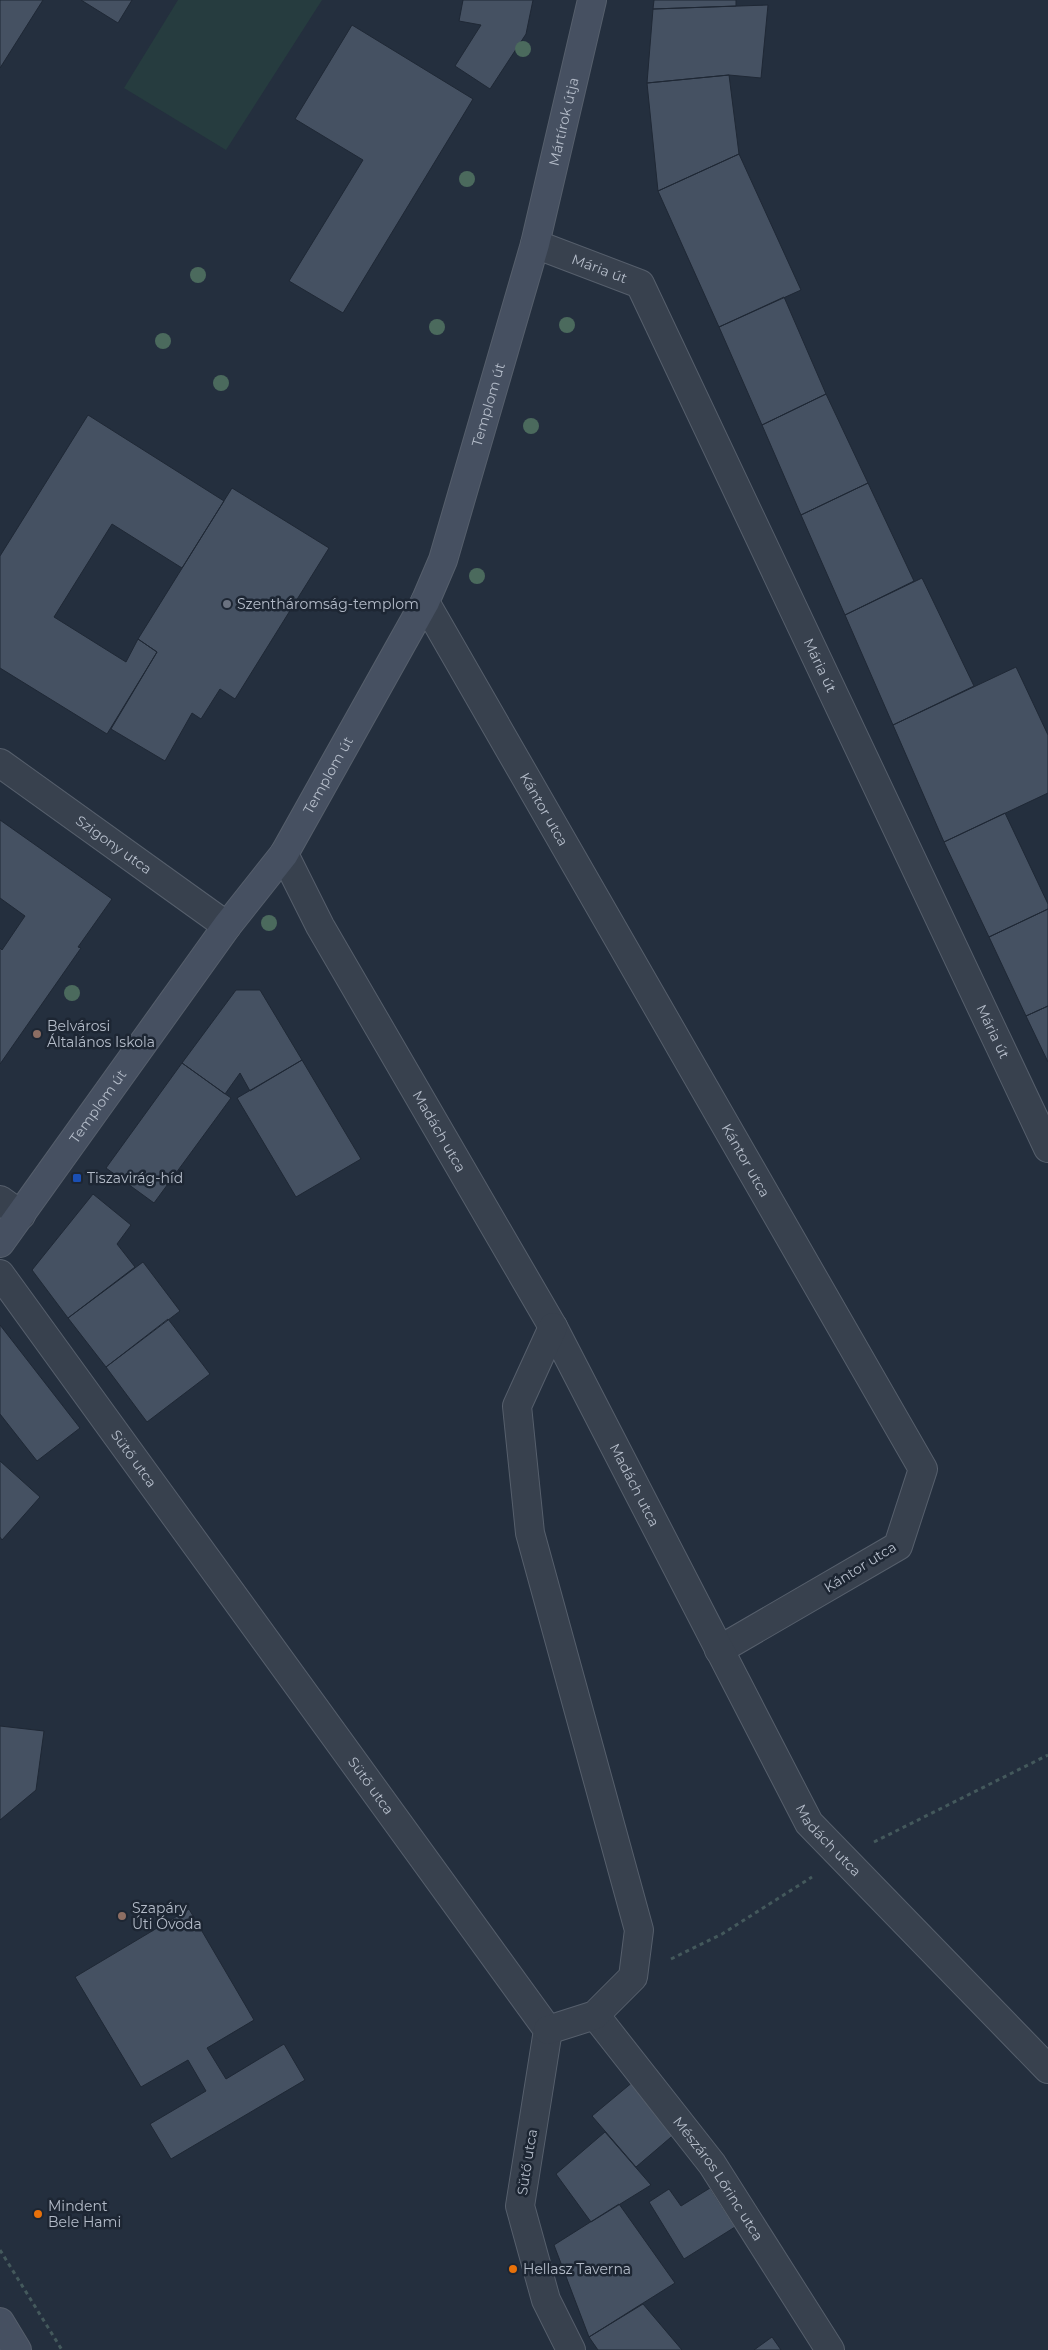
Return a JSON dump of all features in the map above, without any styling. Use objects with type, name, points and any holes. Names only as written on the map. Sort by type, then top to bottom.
[{"type":"street","name":"Mártírok útja","points":[[536,244],[592,0]]},
{"type":"street","name":"Templom út","points":[[0,1243],[10,1207],[284,854],[425,602],[443,560],[536,244]]},
{"type":"street","name":"Mária út","points":[[536,244],[640,284],[1048,1148]]},
{"type":"street","name":"Kántor utca","points":[[425,602],[923,1470],[898,1546],[720,1650]]},
{"type":"street","name":"Szigony utca","points":[[0,764],[227,926]]},
{"type":"street","name":"Madách utca","points":[[284,854],[320,926],[553,1327],[809,1823],[1048,2069]]},
{"type":"street","name":"Sütő utca","points":[[0,1274],[548,2030],[520,2206],[546,2300],[571,2350]]},
{"type":"street","points":[[548,2030],[595,2015],[632,1977],[639,1930],[530,1533],[517,1406],[553,1327]]},
{"type":"street","name":"Mészáros Lőrinc utca","points":[[595,2015],[712,2164],[830,2350]]},
{"type":"street","points":[[0,2322],[17,2350]]},
{"type":"path","points":[[0,2250],[62,2350]]},
{"type":"green space","points":[[178,0],[322,0],[226,150],[124,88]]},
{"type":"building","points":[[0,0],[43,0],[0,68]]},
{"type":"building","points":[[81,0],[132,0],[118,23]]},
{"type":"building","points":[[463,0],[533,0],[526,34],[490,89],[455,66],[481,25],[459,21]]},
{"type":"building","points":[[654,0],[736,0],[736,6],[653,9]]},
{"type":"building","points":[[768,5],[761,78],[729,75],[647,83],[653,9]]},
{"type":"building","points":[[352,25],[473,99],[343,313],[289,281],[363,160],[295,119]]},
{"type":"building","points":[[729,75],[739,154],[658,191],[647,83]]},
{"type":"building","points":[[739,154],[801,290],[719,327],[658,191]]},
{"type":"building","points":[[784,297],[826,394],[762,425],[719,327]]},
{"type":"building","points":[[826,394],[868,483],[801,515],[762,425]]},
{"type":"building","points":[[88,415],[224,501],[182,568],[112,524],[54,617],[126,662],[138,639],[157,652],[107,734],[0,668],[0,556]]},
{"type":"building","points":[[868,483],[914,581],[845,615],[801,515]]},
{"type":"building","name":"Szentháromság-templom","points":[[232,488],[329,548],[235,699],[220,689],[201,719],[192,713],[165,761],[111,729],[157,652],[138,639]]},
{"type":"building","points":[[922,578],[974,686],[893,725],[845,615]]},
{"type":"building","points":[[1016,667],[1048,735],[1048,793],[944,842],[893,725]]},
{"type":"building","points":[[1005,813],[1048,904],[1048,909],[989,937],[944,842]]},
{"type":"building","points":[[0,820],[112,899],[78,947],[81,948],[0,1064],[0,948],[2,950],[25,916],[0,898]]},
{"type":"building","points":[[1048,909],[1048,1006],[1026,1016],[989,937]]},
{"type":"building","points":[[236,990],[260,990],[302,1060],[250,1091],[240,1073],[225,1094],[182,1063]]},
{"type":"building","points":[[1048,1006],[1048,1062],[1026,1016]]},
{"type":"building","points":[[302,1060],[361,1159],[296,1197],[237,1098]]},
{"type":"building","points":[[182,1063],[231,1098],[154,1203],[106,1168]]},
{"type":"building","points":[[93,1194],[131,1225],[117,1244],[135,1267],[68,1318],[32,1270]]},
{"type":"building","points":[[143,1262],[180,1311],[106,1367],[68,1318]]},
{"type":"building","points":[[168,1319],[210,1374],[147,1422],[106,1367]]},
{"type":"building","points":[[0,1325],[80,1428],[37,1461],[0,1414]]},
{"type":"building","points":[[0,1461],[40,1497],[2,1540],[0,1537]]},
{"type":"building","points":[[0,1726],[44,1731],[36,1790],[0,1820]]},
{"type":"building","points":[[189,1909],[254,2020],[207,2048],[226,2079],[284,2044],[305,2080],[171,2159],[150,2124],[206,2091],[188,2060],[141,2087],[75,1977]]},
{"type":"building","points":[[634,2081],[677,2132],[636,2167],[592,2116]]},
{"type":"building","points":[[605,2132],[651,2185],[591,2222],[556,2174]]},
{"type":"building","points":[[710,2188],[735,2227],[684,2259],[649,2202],[669,2189],[681,2206]]},
{"type":"building","points":[[619,2204],[675,2283],[589,2337],[554,2245]]},
{"type":"building","points":[[643,2304],[682,2350],[598,2350],[589,2337]]},
{"type":"building","points":[[772,2337],[781,2350],[754,2350]]},
{"type":"place","name":"Szentháromság-templom","points":[[227,604]]},
{"type":"place","name":"Belvárosi Általános Iskola","points":[[37,1034]]},
{"type":"place","name":"Tiszavirág-híd","points":[[77,1178]]},
{"type":"place","name":"Szapáry Úti Óvoda","points":[[122,1916]]},
{"type":"place","name":"Mindent Bele Hami","points":[[38,2214]]},
{"type":"place","name":"Hellasz Taverna","points":[[513,2269]]}]
